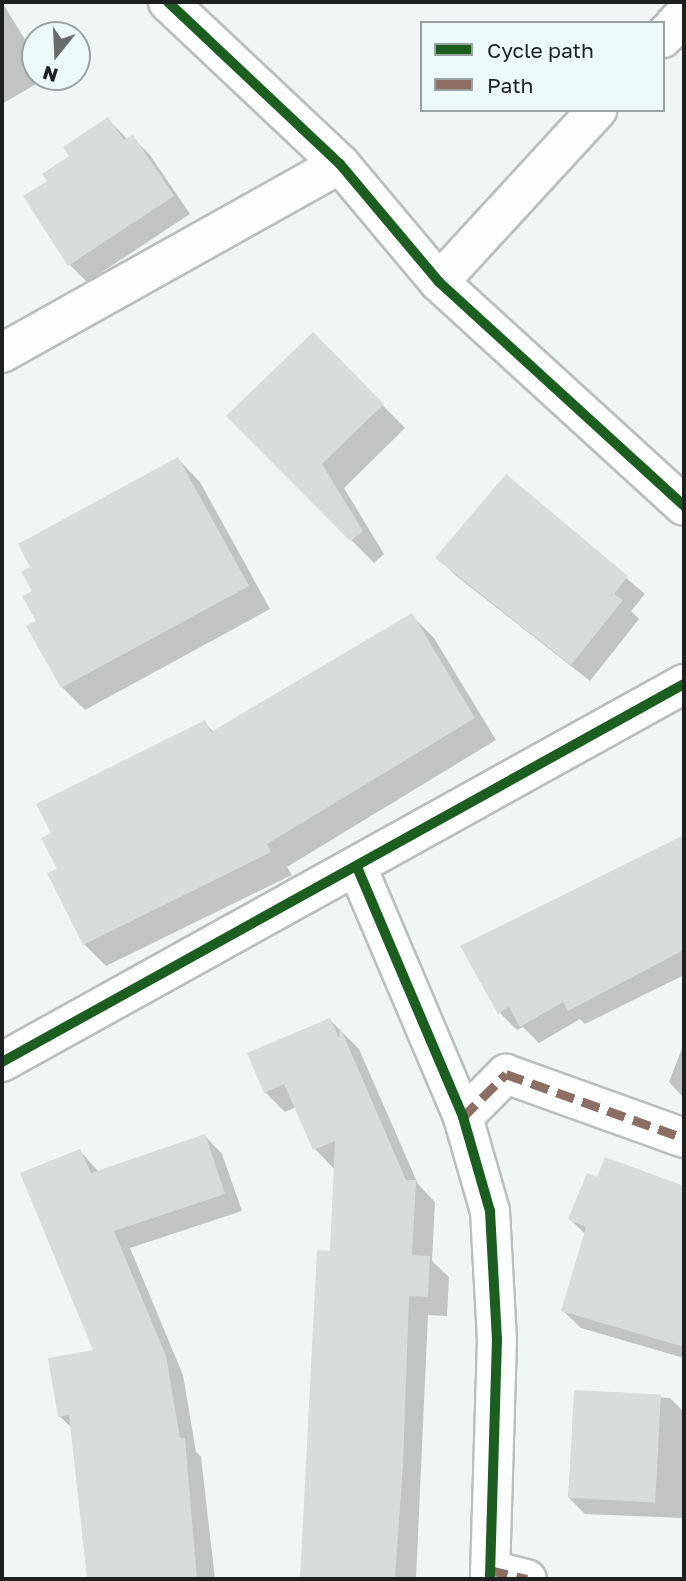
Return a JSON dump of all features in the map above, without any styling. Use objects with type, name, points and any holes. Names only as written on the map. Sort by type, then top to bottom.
[{"type":"street","points":[[168,2],[340,164],[439,282],[684,506]]},
{"type":"street","points":[[665,36],[684,15]]},
{"type":"street","points":[[439,282],[595,112]]},
{"type":"street","points":[[2,353],[340,164]]},
{"type":"street","points":[[2,1062],[684,684]]},
{"type":"street","points":[[357,866],[463,1117],[490,1211],[497,1339],[490,1574],[527,1579]]},
{"type":"street","points":[[463,1117],[506,1074],[684,1138]]},
{"type":"building","points":[[108,117],[124,140],[133,135],[174,196],[68,266],[23,196],[47,181],[42,174],[69,156],[63,147]]},
{"type":"building","points":[[313,332],[384,404],[322,464],[363,531],[350,541],[226,416]]},
{"type":"building","points":[[178,457],[249,586],[61,688],[26,626],[36,621],[22,596],[32,591],[21,572],[30,567],[18,544]]},
{"type":"building","points":[[506,474],[628,576],[614,594],[623,600],[571,665],[435,558]]},
{"type":"building","points":[[412,613],[475,718],[267,844],[271,852],[83,945],[47,873],[57,869],[41,838],[51,833],[36,804],[205,720],[211,732]]},
{"type":"building","points":[[684,835],[684,950],[568,1011],[563,1002],[520,1027],[509,1007],[498,1014],[460,946]]},
{"type":"building","points":[[330,1018],[339,1038],[340,1027],[406,1180],[416,1180],[412,1255],[430,1256],[428,1297],[409,1296],[403,1465],[395,1579],[300,1579],[317,1250],[330,1251],[335,1141],[313,1150],[284,1084],[264,1093],[247,1053]]},
{"type":"building","points":[[205,1134],[225,1194],[114,1231],[166,1356],[180,1438],[185,1438],[197,1579],[87,1579],[69,1415],[58,1417],[48,1358],[93,1350],[20,1173],[80,1149],[91,1173]]},
{"type":"building","points":[[605,1157],[684,1186],[684,1347],[561,1311],[586,1227],[568,1219],[587,1173],[597,1177]]},
{"type":"building","points":[[574,1390],[661,1395],[655,1502],[568,1498]]},
{"type":"marked path","points":[[463,1117],[506,1074],[684,1138]]},
{"type":"marked path","points":[[490,1570],[527,1579]]},
{"type":"cycle path","points":[[168,2],[340,164],[439,282],[684,506]]},
{"type":"cycle path","points":[[2,1062],[684,684]]},
{"type":"cycle path","points":[[357,867],[463,1117],[490,1211],[497,1339],[490,1579]]}]
